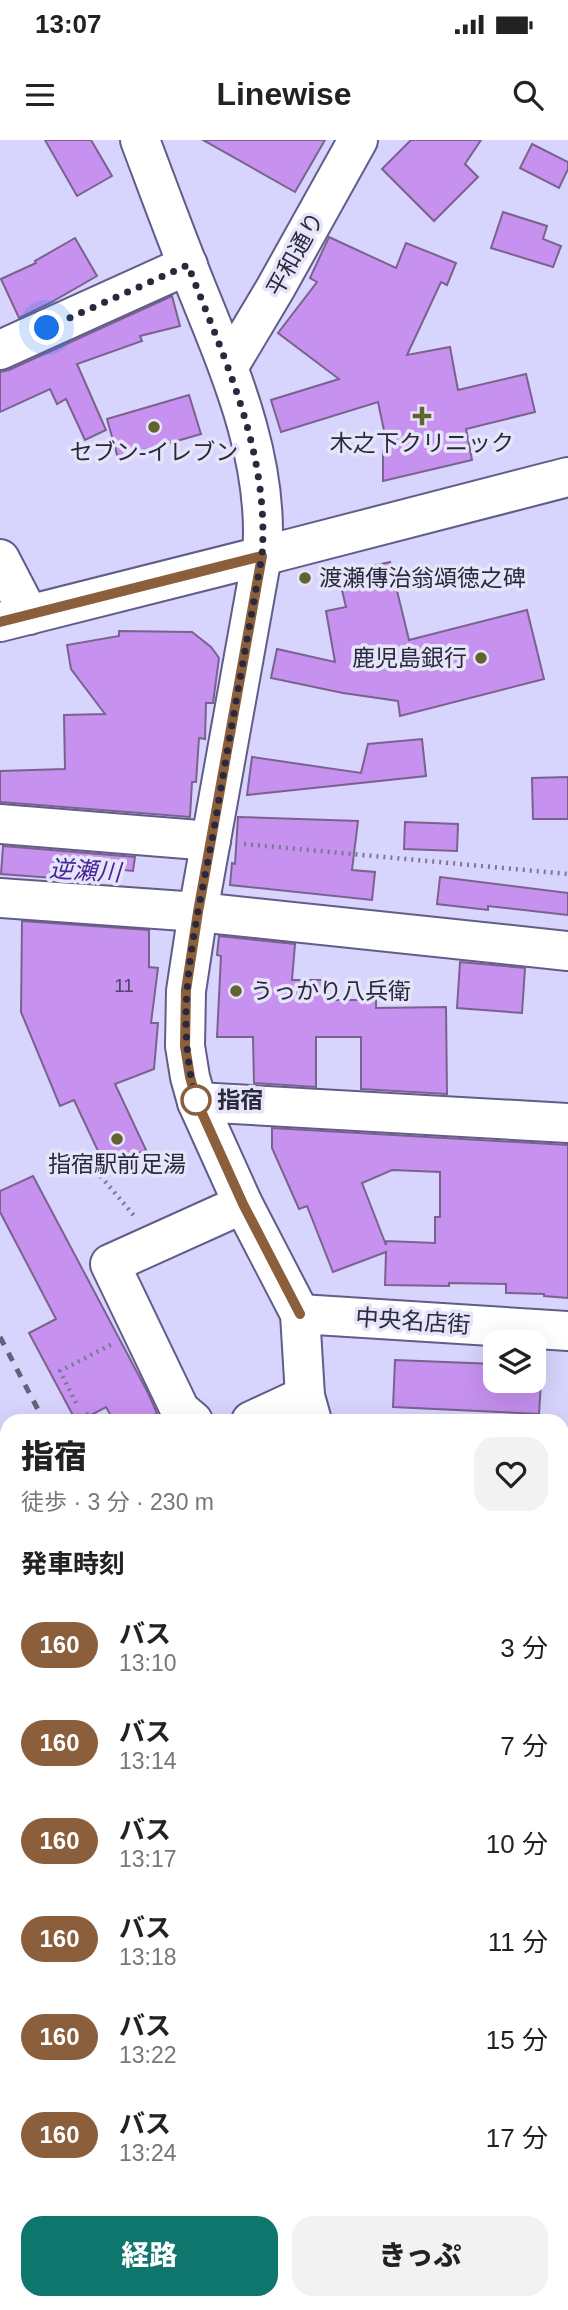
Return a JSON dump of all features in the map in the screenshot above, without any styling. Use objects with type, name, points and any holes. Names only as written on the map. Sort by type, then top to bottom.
[{"type":"street","points":[[140,140],[229,366],[259,480],[264,527],[262,556],[198,912],[186,990],[185,1046],[197,1102],[243,1204],[300,1314],[309,1408],[282,1414]]},
{"type":"street","name":"平和通り","points":[[229,366],[358,140]]},
{"type":"street","points":[[0,349],[188,265]]},
{"type":"street","points":[[0,559],[14,618],[568,477]]},
{"type":"street","points":[[0,824],[212,841]]},
{"type":"street","points":[[0,898],[198,912],[568,951]]},
{"type":"street","points":[[197,1102],[568,1124]]},
{"type":"street","points":[[185,1414],[180,1410],[110,1264],[243,1204]]},
{"type":"street","name":"中央名店街","points":[[300,1314],[568,1331]]},
{"type":"path","points":[[212,841],[568,874]]},
{"type":"path","points":[[87,1160],[156,1242]]},
{"type":"path","points":[[76,1403],[60,1371],[141,1329]]},
{"type":"building","points":[[45,140],[91,140],[112,176],[77,196]]},
{"type":"building","points":[[203,140],[325,140],[295,192]]},
{"type":"building","points":[[411,140],[481,140],[465,164],[478,177],[434,221],[382,169]]},
{"type":"building","points":[[532,144],[568,162],[568,169],[559,188],[520,168]]},
{"type":"building","points":[[503,212],[547,226],[543,239],[561,246],[553,267],[491,248]]},
{"type":"building","points":[[329,237],[396,268],[406,243],[456,263],[447,285],[441,282],[407,355],[450,347],[458,390],[526,374],[535,412],[466,429],[472,460],[383,481],[386,440],[378,402],[281,432],[271,400],[339,379],[278,333],[317,282],[310,278]]},
{"type":"building","points":[[75,238],[97,276],[19,318],[1,279],[36,263],[35,261]]},
{"type":"building","points":[[172,296],[180,326],[140,336],[142,341],[77,364],[106,430],[85,440],[66,399],[57,404],[50,389],[0,412],[0,372]]},
{"type":"building","name":"セブン-イレブン","points":[[189,395],[201,434],[118,458],[107,419]]},
{"type":"building","points":[[390,562],[409,640],[527,610],[544,679],[400,716],[398,701],[271,678],[277,649],[335,662],[326,611],[346,607],[338,574]]},
{"type":"building","points":[[119,631],[192,632],[211,647],[219,658],[213,703],[206,703],[205,739],[199,738],[190,817],[0,802],[0,771],[65,769],[64,715],[105,714],[71,669],[67,645],[119,636]]},
{"type":"building","points":[[422,739],[426,776],[247,795],[252,757],[361,773],[368,744]]},
{"type":"building","points":[[568,777],[568,819],[533,819],[532,778]]},
{"type":"building","points":[[238,817],[358,821],[352,870],[375,872],[372,900],[230,885],[232,863],[235,864]]},
{"type":"building","points":[[405,822],[458,824],[457,851],[404,849]]},
{"type":"building","points":[[3,846],[135,857],[133,871],[54,863],[53,878],[1,874]]},
{"type":"building","points":[[440,877],[568,893],[568,915],[488,906],[488,910],[437,904]]},
{"type":"building","points":[[22,921],[149,930],[149,967],[158,968],[151,1023],[158,1023],[154,1069],[115,1084],[146,1150],[106,1168],[74,1100],[60,1106],[21,1012]]},
{"type":"building","points":[[219,936],[295,944],[292,980],[327,980],[327,1000],[376,1000],[376,1008],[446,1007],[447,1094],[361,1089],[361,1037],[316,1037],[316,1087],[254,1083],[253,1037],[217,1037],[221,956],[217,955]]},
{"type":"building","points":[[460,962],[525,968],[522,1013],[457,1008]]},
{"type":"building","points":[[272,1128],[568,1145],[568,1298],[506,1293],[506,1284],[385,1285],[386,1252],[333,1272],[307,1206],[299,1209],[272,1148]],"holes":[[[392,1170],[440,1172],[440,1217],[435,1217],[435,1243],[386,1241],[386,1245],[362,1183]]]},
{"type":"building","points":[[33,1176],[157,1413],[110,1414],[106,1407],[93,1414],[72,1414],[29,1333],[56,1319],[0,1212],[0,1191]]},
{"type":"building","points":[[395,1360],[483,1364],[483,1393],[540,1393],[539,1414],[393,1407]]},
{"type":"railway","points":[[0,1337],[40,1414]]},
{"type":"bus line","name":"160","points":[[0,622],[262,556],[198,912],[186,990],[185,1046],[197,1102],[243,1204],[300,1314]]},
{"type":"place","name":"木之下クリニック","points":[[422,416]]},
{"type":"place","name":"セブン-イレブン","points":[[154,427]]},
{"type":"place","name":"渡瀬傳治翁頌徳之碑","points":[[305,578]]},
{"type":"place","name":"鹿児島銀行","points":[[481,658]]},
{"type":"place","name":"うっかり八兵衛","points":[[236,991]]},
{"type":"place","name":"指宿","points":[[196,1100]]},
{"type":"place","name":"指宿駅前足湯","points":[[117,1139]]},
{"type":"route","points":[[47,328],[188,265],[229,366],[257,470],[264,527],[262,556],[186,990],[185,1046],[197,1102],[196,1100]]},
{"type":"water label","name":"逆瀬川","points":[[85,871]]}]
